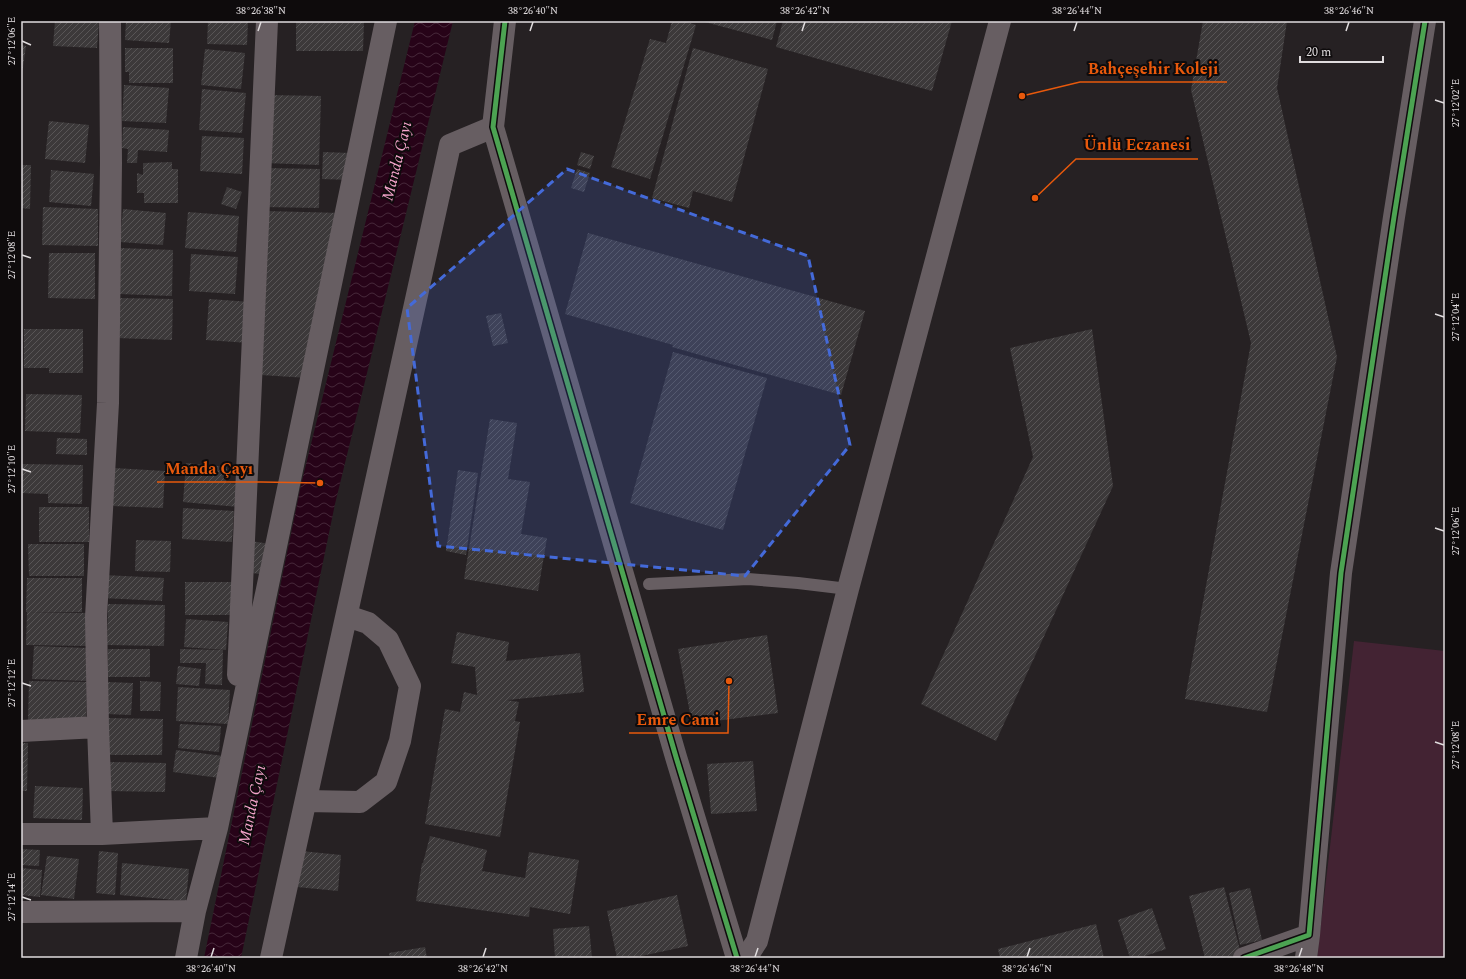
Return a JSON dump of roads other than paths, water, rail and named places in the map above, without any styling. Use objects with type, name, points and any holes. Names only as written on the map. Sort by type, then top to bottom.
[{"type":"street","points":[[102,834],[96,617],[108,403],[111,163],[110,21]]},
{"type":"street","points":[[235,741],[267,21]]},
{"type":"street","points":[[186,958],[217,828],[386,21]]},
{"type":"street","points":[[505,21],[493,127],[676,758],[737,958]]},
{"type":"street","points":[[746,958],[757,941],[848,589],[1000,21]]},
{"type":"street","points":[[1306,958],[1341,572],[1425,21]]},
{"type":"street","points":[[271,958],[450,145],[493,127]]},
{"type":"street","points":[[306,801],[360,802],[386,782],[400,741],[410,686],[388,640],[368,623],[347,616]]},
{"type":"street","points":[[21,731],[98,727]]},
{"type":"street","points":[[21,834],[102,834],[217,828]]},
{"type":"street","points":[[21,912],[196,911]]},
{"type":"street","points":[[1244,958],[1309,935]]},
{"type":"lane","points":[[649,584],[748,579],[848,589]]},
{"type":"water","points":[[415,21],[453,21],[335,504],[241,958],[204,958],[301,485]]},
{"type":"place","name":"Bahçeşehir Koleji","points":[[1022,96]]},
{"type":"place","name":"Ünlü Eczanesi","points":[[1035,198]]},
{"type":"place","name":"Manda Çayı","points":[[320,483]]},
{"type":"place","name":"Emre Cami","points":[[729,681]]}]
